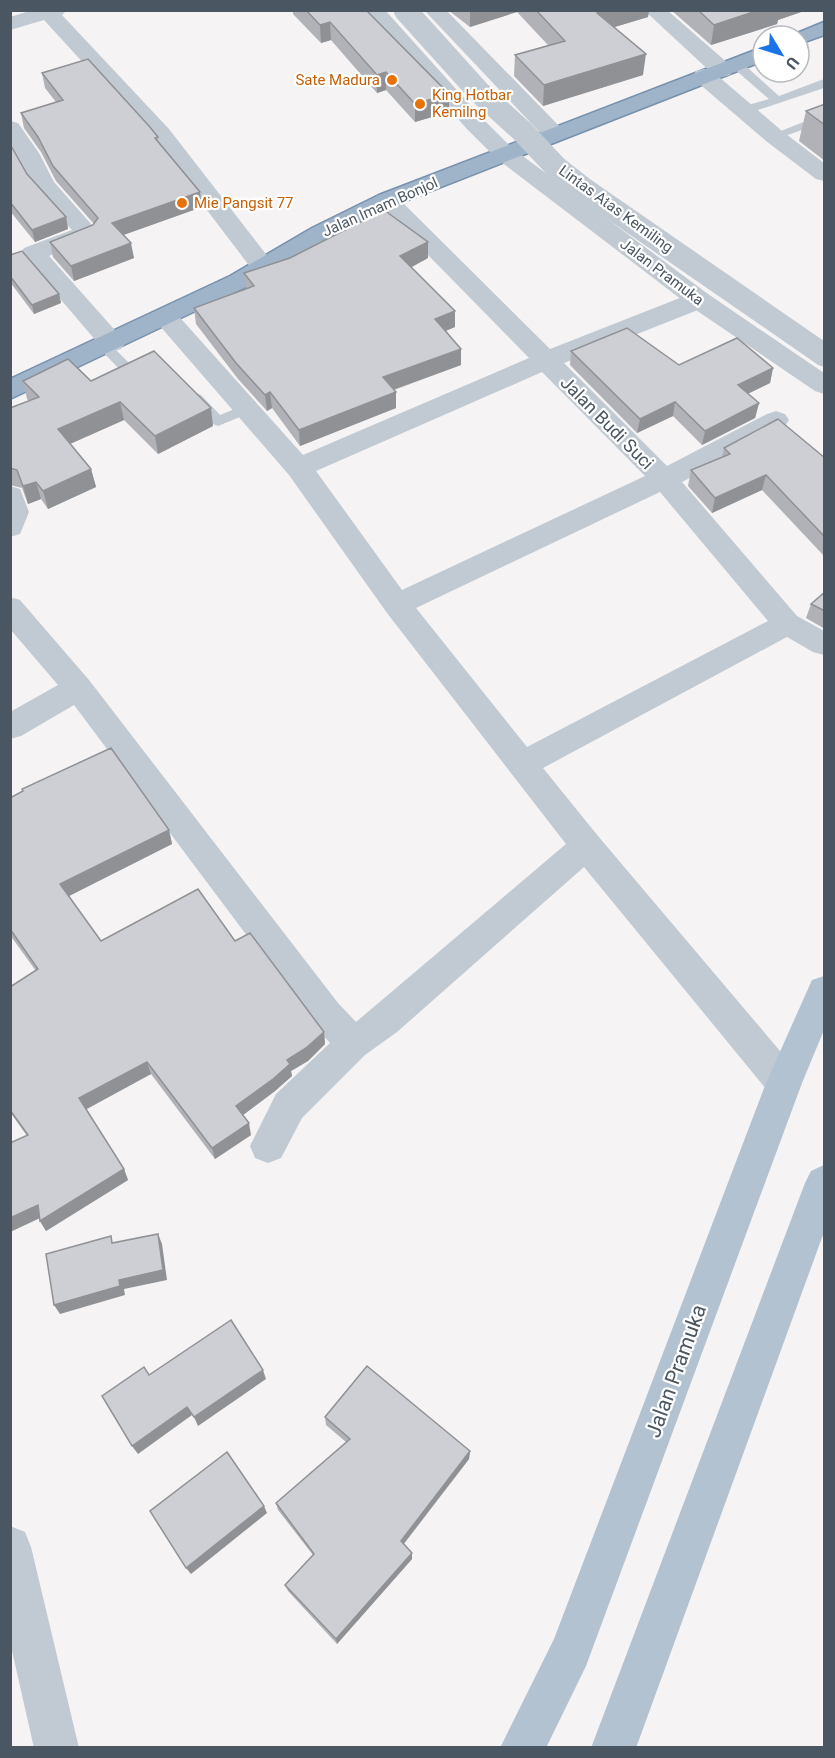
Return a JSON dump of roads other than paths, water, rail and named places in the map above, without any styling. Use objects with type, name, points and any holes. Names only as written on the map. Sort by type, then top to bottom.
[{"type":"highway","name":"Jalan Imam Bonjol","points":[[10,390],[166,318],[263,267],[320,233],[387,200],[751,58]]},
{"type":"main road","name":"Jalan Pramuka","points":[[522,1748],[571,1651],[784,1083],[825,991]]},
{"type":"main road","points":[[613,1748],[825,1183]]},
{"type":"street","name":"Jalan Pramuka","points":[[372,10],[504,153],[699,300],[825,385]]},
{"type":"street","name":"Lintas Atas Kemiling","points":[[405,10],[479,92],[522,131],[556,167],[584,189],[825,355]]},
{"type":"street","points":[[434,10],[554,134]]},
{"type":"street","points":[[654,10],[721,70],[745,110],[774,136],[825,174]]},
{"type":"street","points":[[10,24],[53,12],[161,134],[263,267]]},
{"type":"street","points":[[401,42],[425,47],[440,43],[448,35],[449,27]]},
{"type":"street","points":[[10,128],[28,153],[44,185],[87,233],[33,254],[108,345]]},
{"type":"street","name":"Jalan Budi Suci","points":[[387,200],[663,479],[787,624],[825,644]]},
{"type":"street","points":[[299,468],[544,361],[699,300]]},
{"type":"street","points":[[166,318],[299,468],[397,605],[586,846],[784,1083]]},
{"type":"street","points":[[397,605],[663,479],[776,420]]},
{"type":"street","points":[[10,496],[15,512],[10,527]]},
{"type":"street","points":[[10,608],[78,688],[319,1005],[353,1044]]},
{"type":"street","points":[[523,764],[787,624]]},
{"type":"street","points":[[10,727],[78,688]]},
{"type":"street","points":[[268,1146],[289,1106],[353,1044],[385,1021],[586,846]]},
{"type":"street","points":[[10,1547],[57,1748]]},
{"type":"lane","points":[[721,70],[777,100]]},
{"type":"lane","points":[[745,110],[825,83]]},
{"type":"lane","points":[[774,136],[825,118]]},
{"type":"lane","points":[[108,345],[131,373],[160,361]]},
{"type":"lane","points":[[185,387],[218,421],[247,409]]},
{"type":"place","name":"Sate Madura","points":[[392,80]]},
{"type":"place","name":"King Hotbar Kemilng","points":[[420,104]]},
{"type":"place","name":"Mie Pangsit 77","points":[[182,203]]}]
